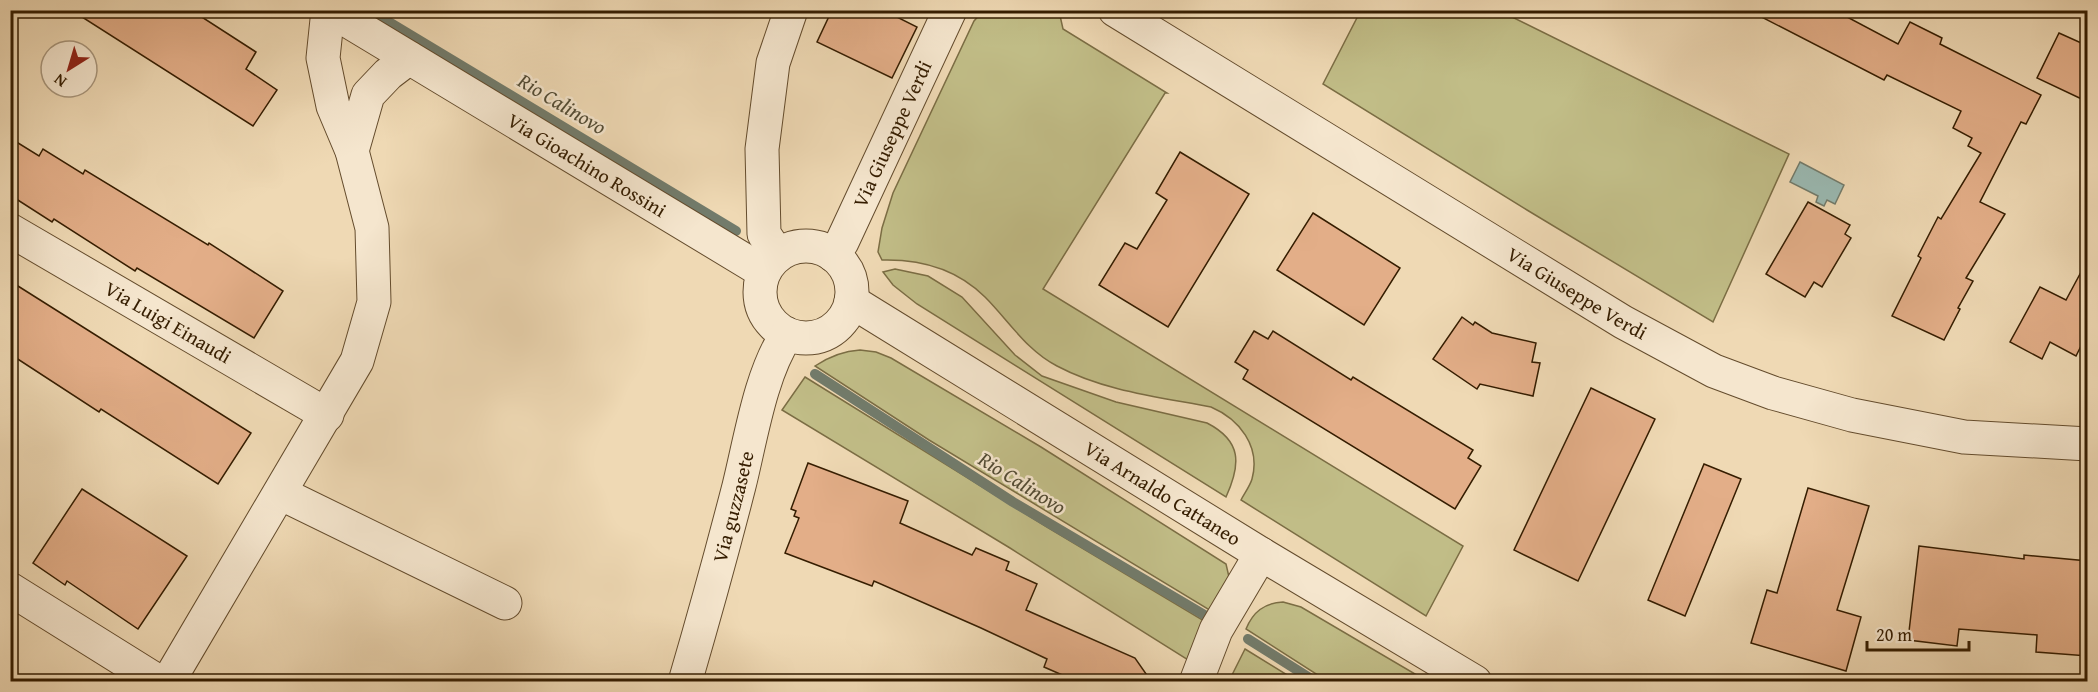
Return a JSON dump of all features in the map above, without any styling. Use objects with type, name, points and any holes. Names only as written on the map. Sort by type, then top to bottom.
[{"type":"street","name":"Via Gioachino Rossini","points":[[329,10],[771,264]]},
{"type":"street","points":[[168,681],[357,361],[374,302],[372,228],[352,151],[333,106],[323,58],[329,10]]},
{"type":"street","points":[[771,264],[764,234],[762,149],[773,63],[791,10]]},
{"type":"street","name":"Via Giuseppe Verdi","points":[[833,255],[842,242],[950,10]]},
{"type":"street","name":"Via Giuseppe Verdi","points":[[1115,10],[1623,322],[1714,371],[1773,393],[1852,416],[1964,437],[2088,444]]},
{"type":"street","points":[[352,151],[368,95],[388,74],[409,58]]},
{"type":"street","name":"Via Luigi Einaudi","points":[[10,230],[327,415]]},
{"type":"street","points":[[806,246],[823,249],[833,255],[849,276],[852,288],[851,301],[838,325],[827,333],[800,338],[787,334],[775,326],[766,314],[761,301],[760,286],[771,264],[788,249],[806,246]]},
{"type":"street","name":"Via Arnaldo Cattaneo","points":[[851,301],[1261,554],[1475,681]]},
{"type":"street","name":"Via guzzasete","points":[[685,681],[721,558],[765,382],[776,351],[787,334]]},
{"type":"street","points":[[280,493],[505,603]]},
{"type":"street","points":[[1196,681],[1216,630],[1261,554]]},
{"type":"street","points":[[10,589],[159,681]]},
{"type":"shaded area","points":[[1361,10],[1500,11],[1789,154],[1713,322],[1323,84]]},
{"type":"shaded area","points":[[983,11],[1059,11],[1063,29],[1167,93],[1043,289],[1463,546],[1426,616],[1241,500],[1252,479],[1253,456],[1250,445],[1239,426],[1221,412],[1211,407],[1113,387],[1075,375],[1036,352],[985,297],[962,279],[937,267],[910,261],[882,260],[878,252],[882,228],[893,193],[974,21]]},
{"type":"shaded area","points":[[895,269],[928,276],[962,297],[1015,355],[1042,376],[1116,402],[1207,423],[1218,430],[1227,438],[1235,454],[1234,474],[1226,497],[917,304],[893,285],[883,272]]},
{"type":"shaded area","points":[[860,350],[876,352],[891,358],[1041,447],[1226,564],[1229,577],[1216,614],[929,440],[815,366],[837,355]]},
{"type":"shaded area","points":[[805,377],[1047,527],[1211,625],[1196,665],[1010,548],[782,410]]},
{"type":"shaded area","points":[[1283,602],[1301,607],[1427,681],[1327,681],[1246,629],[1252,618],[1265,606]]},
{"type":"shaded area","points":[[1245,649],[1297,681],[1229,681]]},
{"type":"water","points":[[1800,162],[1844,185],[1835,204],[1827,200],[1824,206],[1816,202],[1818,196],[1790,182]]},
{"type":"building","points":[[71,10],[191,10],[256,52],[246,69],[277,90],[253,126]]},
{"type":"building","points":[[832,10],[883,10],[917,27],[892,78],[817,42]]},
{"type":"building","points":[[1748,10],[1834,10],[1898,44],[1910,22],[1942,38],[1940,44],[2041,95],[2026,124],[2021,122],[1980,202],[2005,214],[1966,278],[1973,281],[1944,340],[1892,316],[1921,258],[1918,256],[1938,217],[1941,219],[1981,153],[1968,146],[1972,138],[1953,128],[1961,111],[1887,75],[1884,80]]},
{"type":"building","points":[[2059,33],[2088,46],[2088,102],[2037,78]]},
{"type":"building","points":[[10,138],[39,156],[43,149],[83,174],[85,170],[208,245],[209,243],[283,291],[254,338],[137,268],[135,271],[54,219],[52,222],[10,195]]},
{"type":"building","points":[[1180,152],[1249,194],[1168,327],[1099,285],[1125,243],[1137,249],[1167,200],[1156,193]]},
{"type":"building","points":[[1808,202],[1850,225],[1845,234],[1851,238],[1822,287],[1814,282],[1805,297],[1766,274]]},
{"type":"building","points":[[1313,213],[1400,268],[1364,325],[1277,270]]},
{"type":"building","points":[[2088,259],[2088,332],[2076,356],[2050,342],[2042,359],[2010,342],[2040,287],[2066,300]]},
{"type":"building","points":[[10,281],[251,433],[218,484],[101,409],[99,412],[10,354]]},
{"type":"building","points":[[1462,317],[1473,325],[1475,322],[1492,333],[1536,343],[1532,362],[1540,363],[1533,396],[1480,384],[1477,389],[1433,359]]},
{"type":"building","points":[[1254,331],[1268,339],[1273,331],[1351,380],[1353,377],[1473,450],[1468,458],[1481,466],[1455,509],[1243,379],[1248,370],[1235,362]]},
{"type":"building","points":[[1591,388],[1655,419],[1578,581],[1514,550]]},
{"type":"building","points":[[808,463],[908,501],[900,523],[972,555],[976,548],[1009,562],[1006,570],[1037,584],[1026,610],[1135,658],[1151,681],[1076,681],[1044,667],[1047,659],[981,628],[874,581],[872,586],[785,553],[799,518],[794,516],[796,511],[791,509]]},
{"type":"building","points":[[1704,464],[1741,479],[1685,616],[1648,600]]},
{"type":"building","points":[[1808,488],[1869,506],[1837,610],[1861,617],[1846,671],[1751,643],[1767,590],[1777,593]]},
{"type":"building","points":[[82,489],[187,556],[138,629],[67,581],[65,585],[33,563]]},
{"type":"building","points":[[1919,546],[2024,559],[2024,555],[2088,561],[2084,601],[2088,601],[2088,656],[2036,652],[2037,635],[1959,629],[1957,646],[1908,640]]},
{"type":"waterway","name":"Rio Calinovo","points":[[369,10],[736,231]]},
{"type":"waterway","name":"Rio Calinovo","points":[[815,374],[1013,502],[1213,620]]},
{"type":"waterway","name":"Rio Calinovo","points":[[1248,639],[1316,682]]}]
